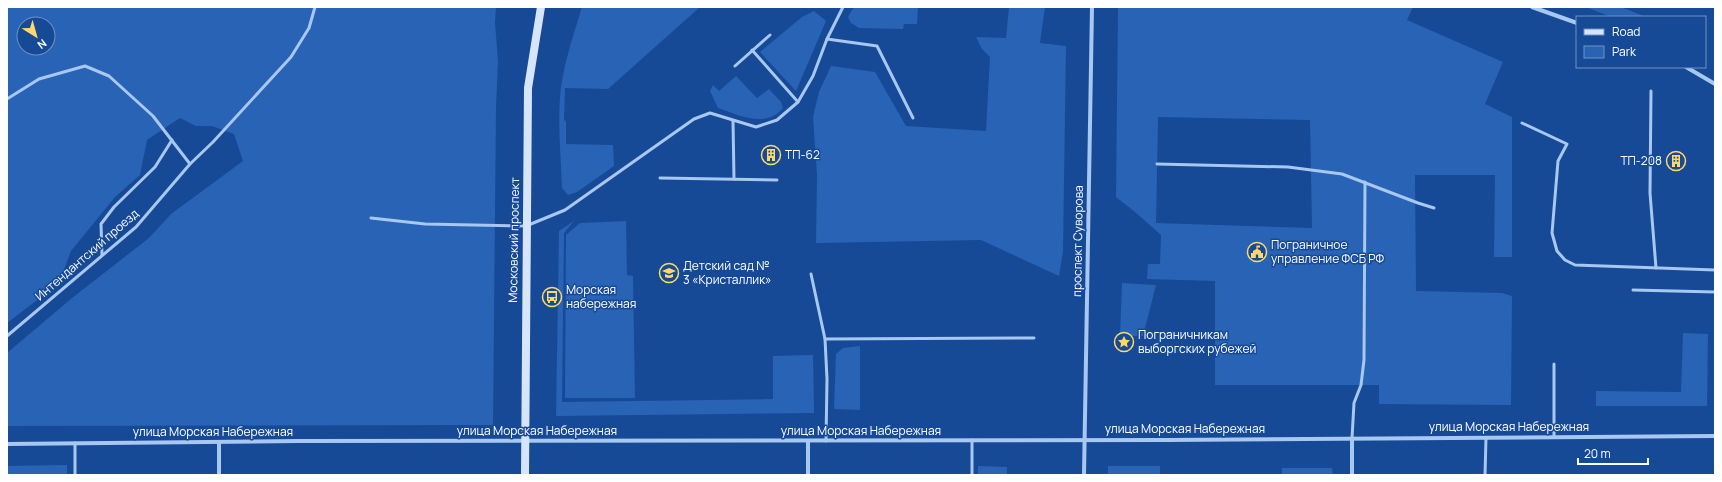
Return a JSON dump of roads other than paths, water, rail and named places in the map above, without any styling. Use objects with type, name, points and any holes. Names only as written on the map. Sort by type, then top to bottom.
[{"type":"street","name":"Московский проспект","points":[[525,475],[524,441],[528,88],[541,7]]},
{"type":"street","name":"проспект Суворова","points":[[1084,475],[1092,7]]},
{"type":"street","points":[[1532,7],[1576,23]]},
{"type":"street","points":[[1688,68],[1715,84]]},
{"type":"street","name":"улица Морская Набережная","points":[[7,444],[1715,436]]},
{"type":"street","points":[[1352,438],[1352,475]]},
{"type":"street","points":[[808,441],[808,475]]},
{"type":"street","points":[[219,442],[219,475]]},
{"type":"lane","name":"Интендантский проезд","points":[[7,336],[136,227],[190,164],[213,142],[291,57],[309,28],[315,7]]},
{"type":"lane","points":[[371,218],[425,224],[526,226],[565,210],[694,119],[710,113],[756,127],[777,120],[798,102],[813,76],[827,40],[843,7]]},
{"type":"lane","points":[[734,66],[770,35]]},
{"type":"lane","points":[[827,40],[877,46],[913,118]]},
{"type":"lane","points":[[752,50],[798,102]]},
{"type":"lane","points":[[7,99],[39,79],[86,66],[109,76],[154,116],[190,164]]},
{"type":"lane","points":[[1651,91],[1650,193],[1656,268]]},
{"type":"lane","points":[[733,121],[734,178]]},
{"type":"lane","points":[[1522,123],[1567,144],[1558,161],[1552,233],[1557,251],[1565,260],[1575,265],[1715,270]]},
{"type":"lane","points":[[102,256],[101,224],[114,207],[155,167],[172,140]]},
{"type":"lane","points":[[1157,164],[1288,167],[1342,174],[1434,208]]},
{"type":"lane","points":[[660,178],[734,178],[777,180]]},
{"type":"lane","points":[[1352,438],[1354,403],[1362,385],[1364,360],[1365,182]]},
{"type":"lane","points":[[811,274],[825,339],[827,378],[826,441]]},
{"type":"lane","points":[[1633,290],[1715,292]]},
{"type":"lane","points":[[825,339],[1034,338]]},
{"type":"lane","points":[[1554,364],[1554,437]]},
{"type":"lane","points":[[1485,475],[1486,438]]},
{"type":"lane","points":[[972,440],[972,475]]},
{"type":"lane","points":[[75,443],[75,475]]},
{"type":"place","name":"ТП-62","points":[[771,155]]},
{"type":"place","name":"ТП-208","points":[[1676,161]]},
{"type":"place","name":"Пограничное управление ФСБ РФ","points":[[1257,252]]},
{"type":"place","name":"Детский сад № 3 «Кристаллик»","points":[[669,273]]},
{"type":"place","name":"Морская набережная","points":[[552,297]]},
{"type":"place","name":"Пограничникам выборгских рубежей","points":[[1124,342]]}]
